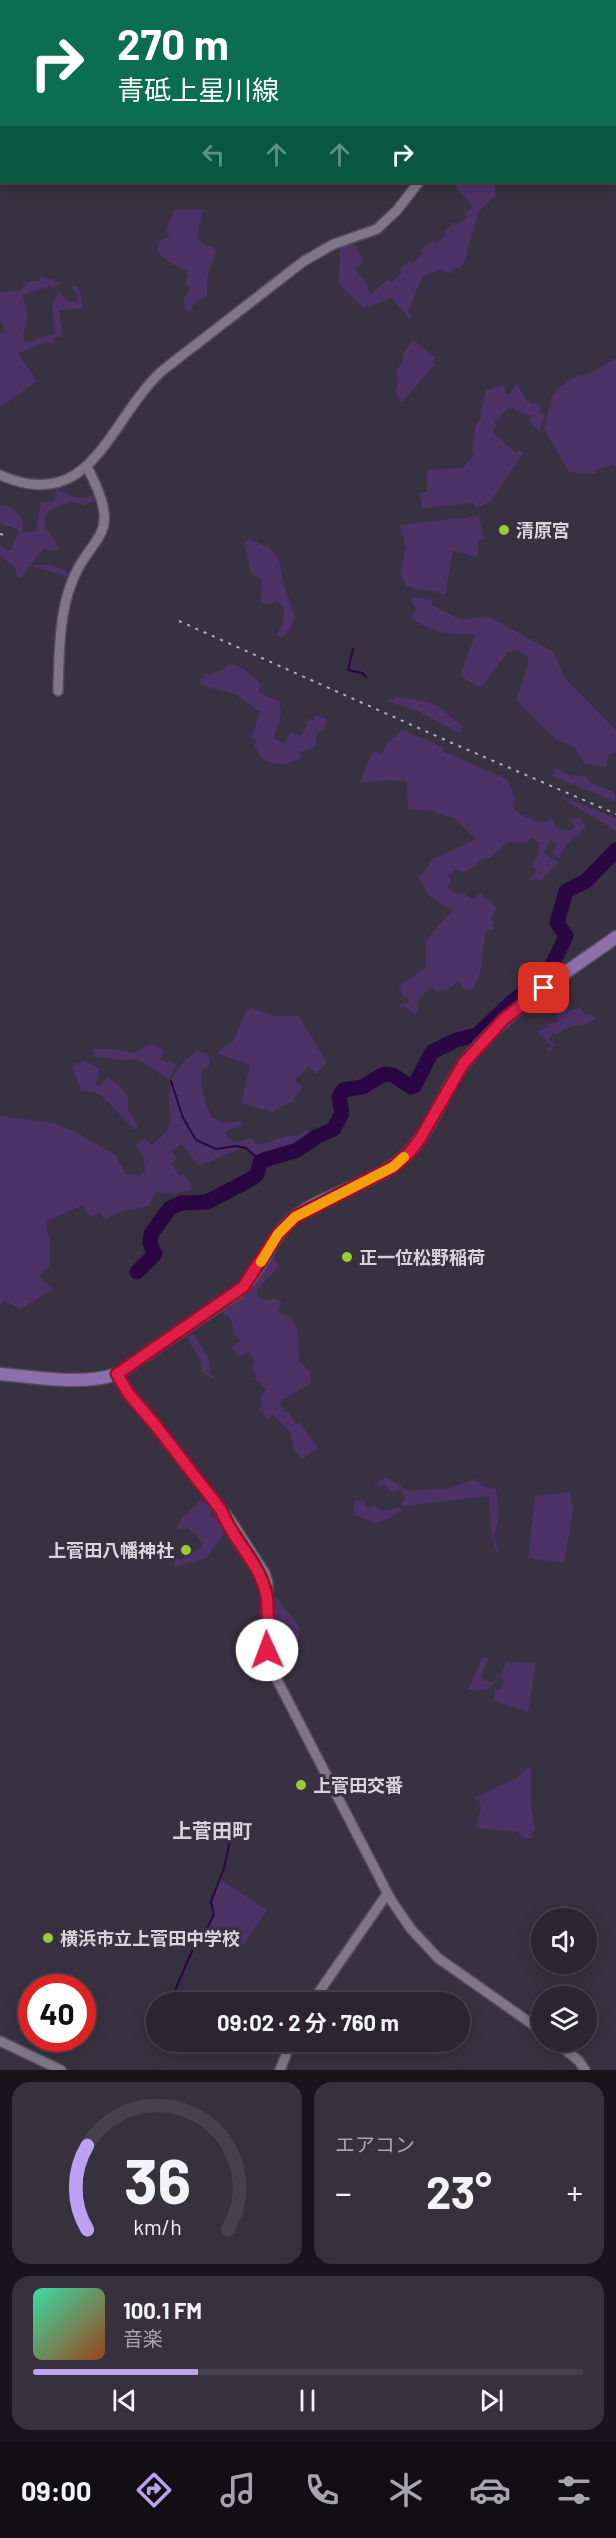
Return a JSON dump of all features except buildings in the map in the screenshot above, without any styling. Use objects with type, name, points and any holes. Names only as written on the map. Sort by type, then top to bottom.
[{"type":"main road","points":[[0,1374],[103,1379],[117,1374],[243,1287],[278,1234],[295,1217],[393,1167],[401,1160],[420,1139],[463,1064],[489,1035],[520,1006],[616,937]]},
{"type":"street","points":[[0,475],[21,481],[53,484],[65,481],[87,467],[143,390],[163,370],[304,261],[334,244],[377,229],[397,210],[417,183]]},
{"type":"street","points":[[58,691],[61,630],[68,593],[78,568],[99,540],[105,521],[103,500],[87,467]]},
{"type":"street","points":[[117,1374],[128,1393],[221,1510],[225,1521],[258,1572],[267,1594],[266,1636],[271,1668],[387,1894],[411,1929],[438,1958],[531,2023]]},
{"type":"street","points":[[319,1992],[387,1894]]},
{"type":"street","points":[[0,2041],[61,2070]]},
{"type":"street","points":[[280,2070],[287,2052]]},
{"type":"street","points":[[568,2052],[585,2070]]},
{"type":"shaded area","points":[[460,183],[495,183],[495,196],[479,211],[464,263],[459,269],[455,268],[450,273],[439,270],[422,277],[408,312],[412,314],[410,320],[392,298],[363,308],[339,283],[340,247],[354,243],[364,262],[355,269],[367,284],[370,295],[388,279],[392,282],[402,272],[400,269],[410,261],[413,263],[422,253],[420,251],[433,240],[437,243],[455,222],[457,225],[466,218],[465,214],[473,207],[455,186]]},
{"type":"shaded area","points":[[203,209],[197,235],[201,243],[217,249],[207,279],[207,295],[194,304],[188,312],[183,300],[190,289],[185,283],[188,275],[186,270],[165,260],[158,247],[159,241],[170,236],[166,231],[174,210]]},
{"type":"shaded area","points":[[40,276],[61,283],[53,288],[50,286],[22,295],[27,315],[23,335],[25,343],[55,333],[52,306],[58,291],[66,301],[77,302],[78,295],[72,287],[75,285],[81,294],[83,308],[59,310],[62,335],[53,339],[54,343],[39,344],[18,354],[37,381],[0,407],[0,334],[6,331],[0,319],[0,292],[19,291],[30,281],[40,281]]},
{"type":"shaded area","points":[[413,340],[435,358],[432,362],[435,364],[401,403],[396,393],[398,382],[396,371],[402,364],[403,353]]},
{"type":"shaded area","points":[[616,358],[616,467],[614,465],[597,469],[595,474],[569,472],[544,429],[552,396],[558,388],[575,377],[591,373]]},
{"type":"shaded area","points":[[516,384],[527,401],[541,404],[539,412],[545,415],[539,431],[529,422],[532,416],[517,412],[514,408],[509,408],[494,422],[497,425],[492,431],[516,453],[521,450],[523,453],[491,501],[475,509],[474,503],[422,508],[420,493],[427,492],[427,470],[463,468],[474,454],[471,452],[476,425],[481,419],[480,414],[486,390],[504,385],[506,394],[510,394]]},
{"type":"shaded area","points":[[56,489],[75,497],[85,498],[96,494],[100,498],[85,505],[71,502],[53,508],[45,515],[45,527],[59,547],[58,551],[43,549],[30,565],[52,565],[72,574],[71,577],[29,566],[23,576],[17,578],[15,567],[0,556],[0,546],[10,551],[19,532],[17,529],[0,523],[0,505],[11,507],[22,519],[23,533],[36,531],[41,502],[55,501]]},
{"type":"shaded area","points":[[479,516],[484,539],[478,540],[478,557],[453,551],[445,595],[406,586],[400,572],[406,548],[400,525]]},
{"type":"shaded area","points":[[249,539],[270,548],[279,560],[283,582],[295,617],[291,628],[282,638],[277,634],[282,626],[283,609],[278,601],[268,605],[261,602],[262,580],[251,573],[244,542]]},
{"type":"shaded area","points":[[410,597],[433,600],[431,605],[461,620],[487,616],[554,652],[564,677],[616,730],[616,752],[609,755],[606,767],[584,763],[575,748],[554,738],[516,700],[528,657],[518,650],[508,652],[482,686],[477,686],[462,677],[461,671],[475,636],[472,633],[457,634],[439,631],[422,625],[411,616],[416,609]]},
{"type":"shaded area","points":[[229,663],[245,670],[261,684],[258,692],[279,702],[280,716],[273,738],[284,744],[291,732],[301,736],[307,725],[305,723],[310,719],[313,720],[316,715],[327,719],[323,731],[317,732],[315,747],[300,752],[301,758],[291,762],[279,764],[268,762],[263,758],[254,746],[257,740],[251,738],[260,712],[235,694],[200,685],[200,679],[203,679],[205,673],[210,675],[224,669]]},
{"type":"shaded area","points":[[399,697],[429,702],[438,706],[463,727],[459,733],[418,711],[387,701]]},
{"type":"shaded area","points":[[402,730],[443,747],[444,752],[507,779],[515,800],[513,807],[523,816],[546,822],[551,818],[558,829],[571,830],[575,826],[569,819],[579,818],[586,827],[567,844],[558,858],[552,854],[557,844],[551,840],[543,853],[559,862],[542,880],[528,880],[537,871],[532,866],[540,851],[538,842],[532,838],[526,843],[508,842],[490,858],[480,860],[477,865],[464,872],[455,870],[448,876],[451,880],[448,887],[453,893],[462,893],[474,899],[480,893],[497,908],[491,919],[495,927],[494,930],[486,930],[479,978],[473,989],[465,990],[458,982],[445,992],[443,989],[437,993],[431,987],[419,998],[418,1010],[415,1014],[398,1005],[409,1003],[399,986],[426,967],[426,942],[438,925],[453,911],[428,895],[419,878],[433,859],[476,839],[455,819],[431,811],[408,809],[407,781],[359,783],[373,751],[382,754],[387,743]]},
{"type":"shaded area","points":[[555,768],[572,776],[585,776],[591,783],[614,792],[616,802],[552,776]]},
{"type":"shaded area","points":[[556,794],[616,818],[616,831]]},
{"type":"shaded area","points":[[564,1006],[566,1012],[579,1008],[585,1015],[592,1015],[596,1018],[586,1024],[553,1033],[549,1039],[554,1045],[549,1052],[547,1050],[551,1045],[538,1031],[548,1027],[548,1023],[558,1022],[557,1008]]},
{"type":"shaded area","points":[[250,1008],[275,1016],[299,1016],[327,1063],[316,1074],[309,1066],[296,1079],[296,1082],[303,1087],[292,1101],[272,1112],[241,1103],[250,1065],[217,1053],[234,1040],[246,1010]]},
{"type":"shaded area","points":[[149,1044],[163,1049],[160,1060],[176,1064],[169,1079],[137,1059],[121,1060],[93,1056],[93,1049],[114,1049],[133,1053]]},
{"type":"shaded area","points":[[196,1051],[208,1054],[210,1063],[207,1068],[201,1070],[201,1076],[207,1107],[212,1118],[225,1123],[240,1121],[242,1126],[229,1129],[226,1134],[227,1138],[237,1142],[251,1138],[256,1144],[262,1144],[287,1136],[298,1136],[306,1129],[312,1136],[296,1148],[262,1159],[243,1148],[198,1166],[182,1144],[172,1151],[177,1159],[171,1164],[180,1176],[183,1174],[192,1185],[190,1190],[175,1194],[156,1192],[150,1205],[121,1212],[105,1220],[100,1213],[90,1217],[83,1205],[47,1221],[50,1265],[39,1276],[52,1289],[21,1309],[5,1301],[0,1304],[0,1116],[53,1123],[76,1132],[115,1155],[126,1174],[139,1176],[145,1171],[144,1160],[136,1144],[145,1138],[151,1145],[167,1130],[171,1118],[169,1096],[171,1081],[180,1067]]},
{"type":"shaded area","points":[[85,1061],[100,1068],[96,1084],[99,1086],[107,1078],[118,1084],[128,1096],[128,1111],[138,1125],[135,1130],[103,1097],[94,1092],[81,1091],[72,1065]]},
{"type":"shaded area","points":[[269,1255],[274,1256],[278,1267],[258,1289],[257,1295],[261,1300],[276,1299],[282,1303],[278,1312],[292,1318],[298,1331],[299,1361],[310,1372],[311,1383],[279,1402],[285,1413],[288,1412],[296,1424],[300,1423],[318,1448],[302,1459],[295,1452],[290,1432],[272,1414],[268,1419],[258,1409],[262,1406],[261,1396],[266,1389],[254,1378],[257,1376],[251,1365],[255,1363],[249,1352],[239,1357],[231,1347],[240,1341],[232,1331],[234,1330],[229,1315],[225,1315],[222,1309]]},
{"type":"shaded area","points":[[193,1333],[209,1358],[210,1374],[220,1383],[202,1372],[200,1360],[189,1341],[189,1336]]},
{"type":"shaded area","points":[[385,1477],[409,1491],[451,1488],[476,1479],[483,1486],[496,1489],[499,1517],[494,1536],[499,1553],[496,1552],[491,1531],[489,1496],[403,1506],[402,1501],[405,1500],[402,1490],[391,1492],[385,1485],[374,1486]]},
{"type":"shaded area","points":[[570,1492],[573,1508],[564,1563],[528,1558],[535,1496]]},
{"type":"shaded area","points":[[355,1500],[364,1501],[368,1508],[374,1505],[383,1511],[400,1507],[401,1511],[375,1523],[353,1514]]},
{"type":"shaded area","points":[[200,1501],[213,1508],[209,1515],[223,1524],[225,1532],[206,1558],[175,1567],[174,1561],[163,1550],[171,1545],[173,1555],[180,1560],[200,1548],[202,1544],[197,1535],[187,1528],[176,1528],[182,1518]]},
{"type":"shaded area","points":[[275,1595],[300,1628],[298,1642],[273,1644],[272,1596]]},
{"type":"shaded area","points":[[483,1657],[488,1659],[481,1676],[484,1680],[494,1683],[504,1666],[501,1673],[495,1683],[487,1689],[468,1689]]},
{"type":"shaded area","points":[[506,1662],[536,1663],[528,1712],[494,1701],[495,1690],[501,1688],[503,1681],[501,1676]]},
{"type":"shaded area","points":[[531,1768],[531,1805],[535,1831],[532,1832],[531,1839],[522,1837],[518,1832],[476,1828],[481,1808],[479,1801],[473,1798],[517,1778]]},
{"type":"shaded area","points":[[219,1879],[267,1910],[242,1946],[209,1932],[207,1929],[213,1914],[210,1902]]},
{"type":"waterway","points":[[353,649],[348,670],[362,673],[366,677]]},
{"type":"waterway","points":[[137,1272],[155,1254],[150,1243],[151,1234],[170,1208],[181,1203],[207,1202],[253,1178],[257,1174],[261,1161],[297,1150],[316,1137],[334,1129],[342,1113],[339,1097],[343,1090],[362,1087],[384,1074],[393,1075],[411,1087],[414,1086],[432,1052],[456,1040],[477,1035],[512,1002],[547,975],[566,936],[557,923],[566,891],[586,881],[616,850]]},
{"type":"waterway","points":[[171,1081],[183,1118],[196,1140],[216,1149],[236,1146],[246,1148],[261,1161]]},
{"type":"waterway","points":[[174,1992],[199,1935],[205,1933],[214,1914],[211,1902],[224,1868],[234,1823]]},
{"type":"railway","points":[[0,534],[4,535]]},
{"type":"railway","points":[[179,621],[616,814]]},
{"type":"slow traffic","points":[[261,1262],[278,1234],[295,1217],[393,1167],[404,1157]]},
{"type":"place","name":"清原宮","points":[[504,530]]},
{"type":"place","name":"正一位松野稲荷","points":[[347,1257]]},
{"type":"place","name":"上菅田八幡神社","points":[[186,1550]]},
{"type":"place","name":"上菅田交番","points":[[301,1785]]},
{"type":"place","name":"横浜市立上菅田中学校","points":[[48,1938]]},
{"type":"district","name":"上菅田町","points":[[212,1830]]},
{"type":"route","points":[[267,1650],[267,1594],[258,1572],[225,1521],[221,1510],[128,1393],[117,1374],[238,1292],[254,1273],[278,1234],[295,1217],[393,1167],[408,1154],[420,1139],[463,1064],[504,1019],[544,988]]}]
